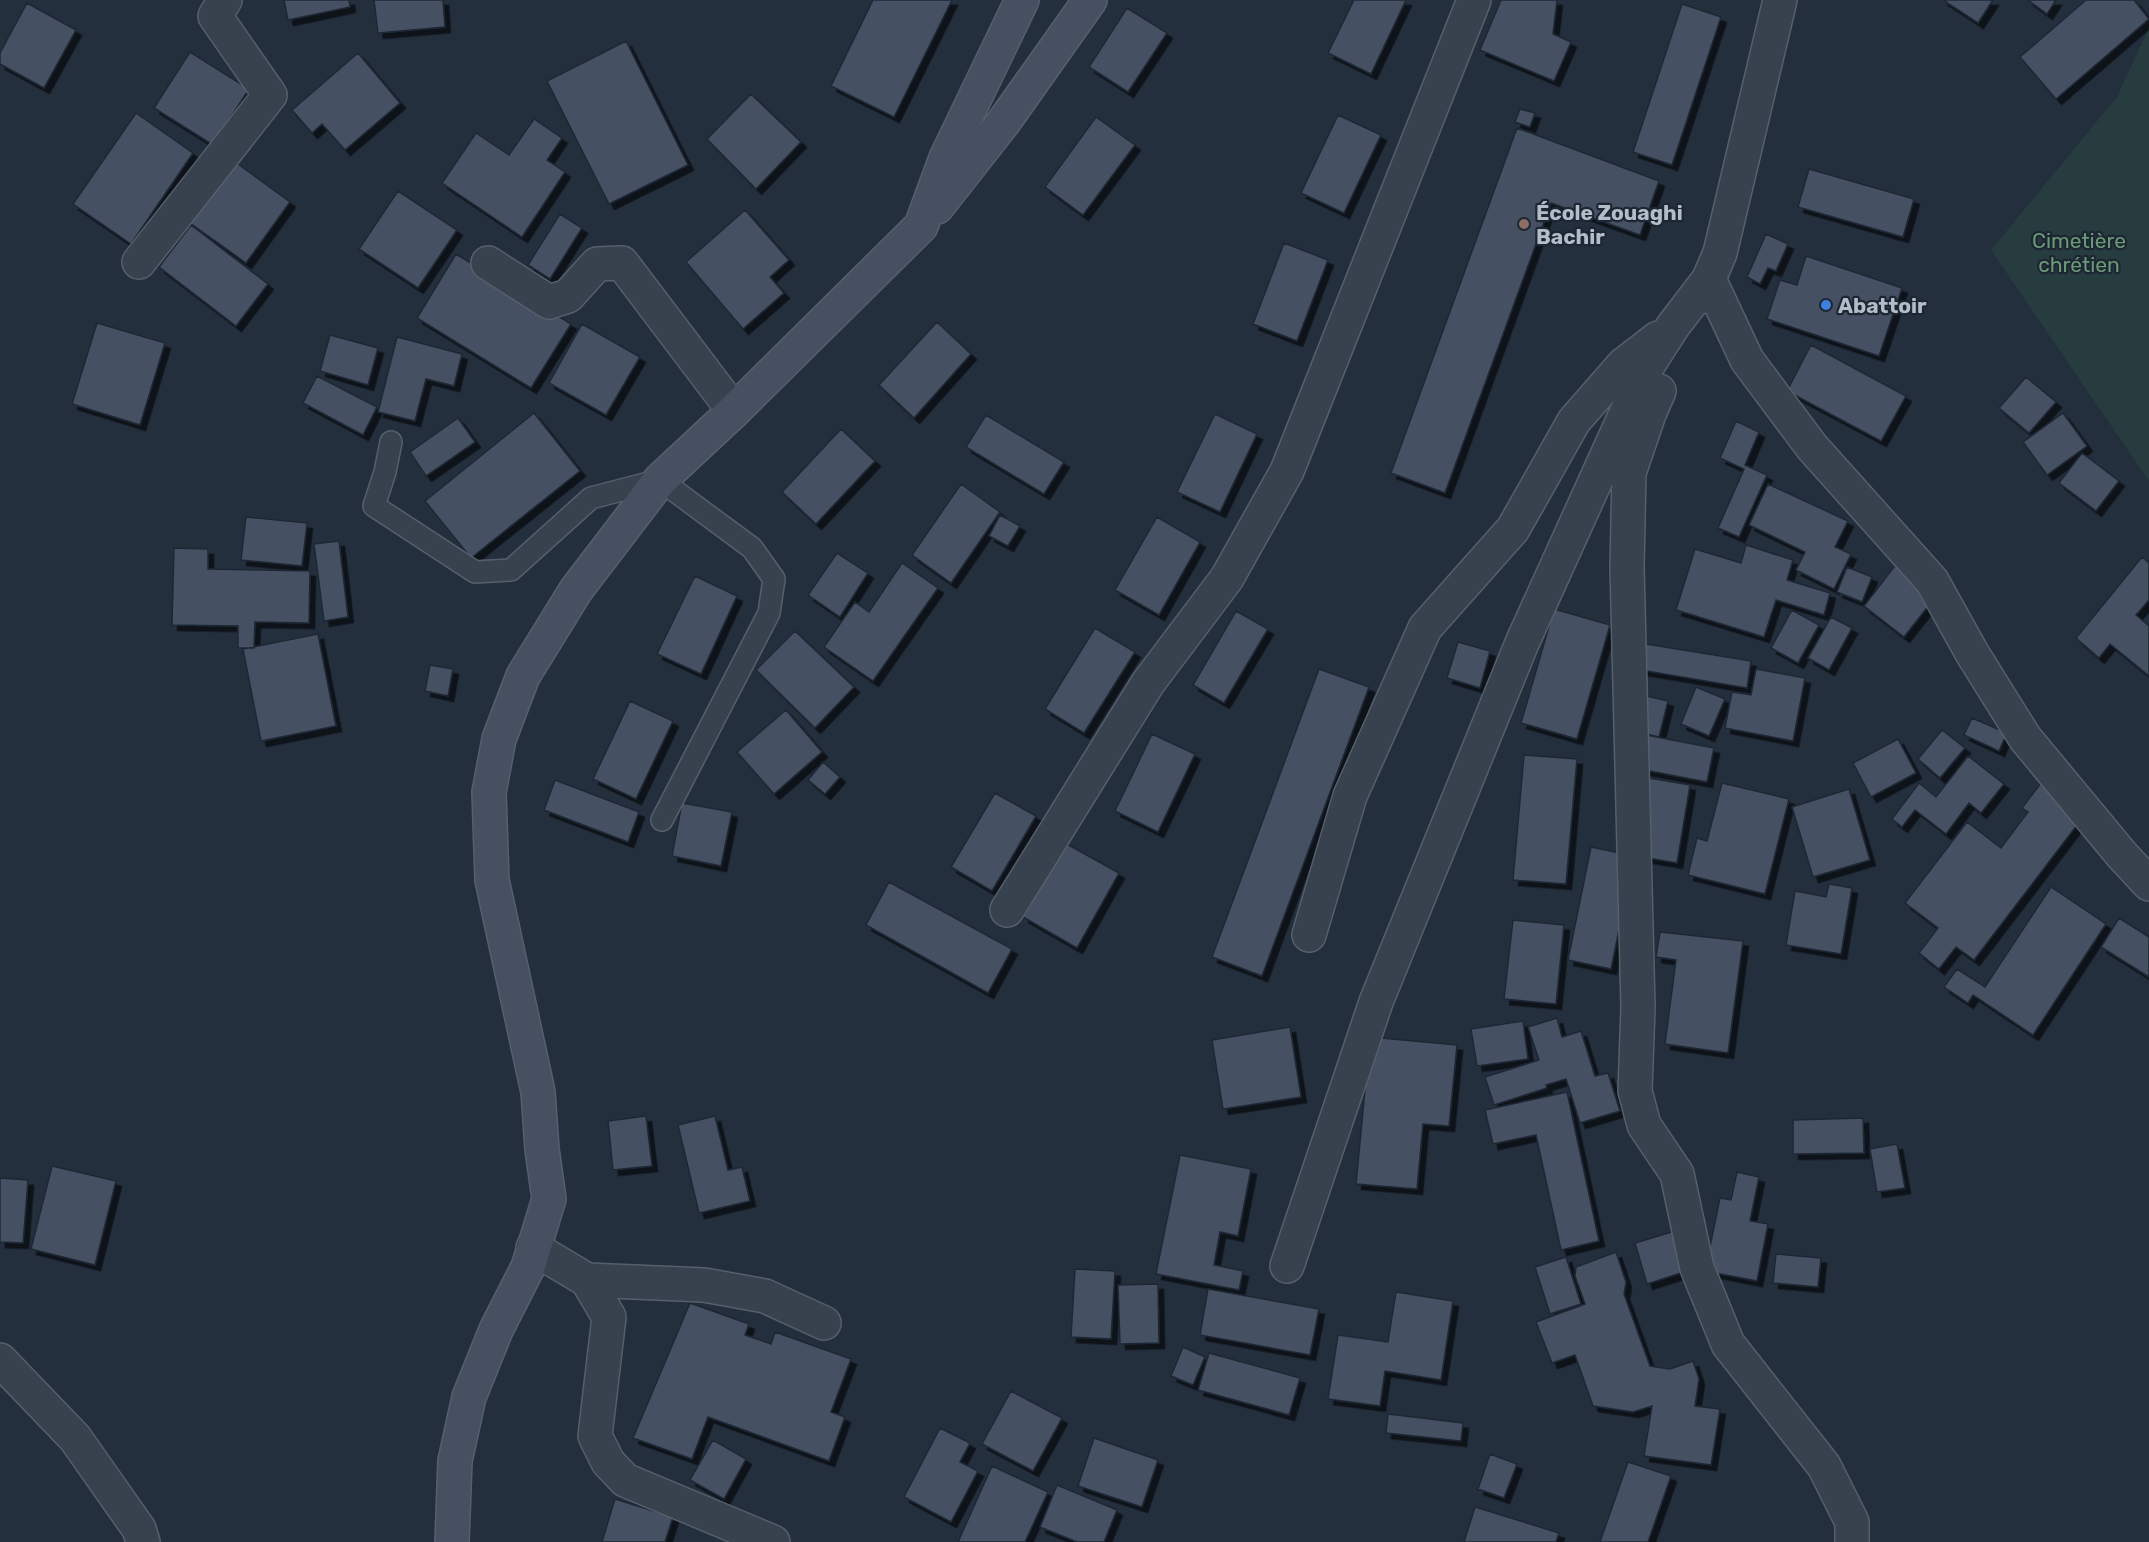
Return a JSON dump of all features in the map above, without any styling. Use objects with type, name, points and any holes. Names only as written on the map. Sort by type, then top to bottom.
[{"type":"main road","points":[[921,226],[946,158],[1022,0]]},
{"type":"main road","points":[[452,1542],[455,1461],[469,1397],[496,1330],[528,1267],[549,1198],[542,1149],[538,1092],[492,880],[489,792],[499,740],[523,676],[576,590],[660,480],[734,411],[921,226],[1003,123],[1090,0]]},
{"type":"street","points":[[139,262],[270,95],[215,16],[225,0]]},
{"type":"street","points":[[1007,910],[1148,683],[1227,578],[1287,471],[1474,0]]},
{"type":"street","points":[[1780,0],[1720,253],[1649,414],[1629,473],[1627,567],[1638,1007],[1635,1091],[1644,1125],[1677,1174],[1697,1268],[1728,1344],[1824,1466],[1852,1522],[1850,1540]]},
{"type":"street","points":[[488,263],[549,302],[568,296],[597,264],[622,263],[734,411]]},
{"type":"street","points":[[1287,1266],[1376,1002],[1522,643],[1648,365],[1673,326],[1709,279]]},
{"type":"street","points":[[1709,279],[1747,360],[1812,447],[1932,581],[1972,653],[2025,738],[2122,855],[2149,884]]},
{"type":"street","points":[[1309,935],[1350,796],[1425,628],[1513,529],[1574,421],[1623,365],[1673,326]]},
{"type":"street","points":[[533,1248],[587,1280],[704,1285],[765,1296],[824,1323]]},
{"type":"street","points":[[587,1280],[609,1317],[595,1436],[608,1462],[625,1480],[773,1542]]},
{"type":"street","points":[[0,1360],[75,1438],[140,1529],[143,1542]]},
{"type":"lane","points":[[391,442],[385,472],[374,506],[474,572],[511,570],[591,498],[660,480],[752,548],[774,579],[769,613],[662,820]]},
{"type":"green space","name":"Cimetière chrétien","points":[[2149,27],[2149,481],[1991,250],[2117,97]]},
{"type":"building","points":[[284,0],[349,0],[350,7],[288,20]]},
{"type":"building","points":[[374,0],[443,0],[445,27],[378,33]]},
{"type":"building","points":[[873,0],[952,0],[894,117],[831,86]]},
{"type":"building","points":[[1354,0],[1406,0],[1371,74],[1328,53]]},
{"type":"building","points":[[1501,0],[1557,0],[1553,34],[1571,42],[1554,81],[1480,50]]},
{"type":"building","points":[[1943,0],[1993,0],[1978,23]]},
{"type":"building","points":[[2028,0],[2056,0],[2047,14]]},
{"type":"building","points":[[2086,0],[2134,0],[2149,19],[2056,99],[2020,57]]},
{"type":"building","points":[[27,3],[76,30],[44,88],[0,64],[0,53]]},
{"type":"building","points":[[1682,4],[1721,17],[1672,165],[1633,152]]},
{"type":"building","points":[[1127,8],[1167,33],[1128,92],[1089,67]]},
{"type":"building","points":[[626,41],[688,165],[609,204],[547,81]]},
{"type":"building","points":[[190,52],[249,89],[213,145],[154,108]]},
{"type":"building","points":[[358,53],[400,103],[345,150],[322,124],[312,133],[292,110]]},
{"type":"building","points":[[751,94],[801,142],[756,189],[707,139]]},
{"type":"building","points":[[1520,109],[1535,113],[1530,127],[1515,122]]},
{"type":"building","points":[[136,113],[193,153],[131,244],[73,204]]},
{"type":"building","points":[[1338,115],[1381,135],[1344,213],[1301,193]]},
{"type":"building","points":[[1096,117],[1135,145],[1083,215],[1045,187]]},
{"type":"building","points":[[534,119],[562,138],[547,160],[565,172],[522,237],[442,183],[476,133],[509,155]]},
{"type":"building","points":[[1517,128],[1659,181],[1640,235],[1551,203],[1445,493],[1391,473]]},
{"type":"building","points":[[234,161],[290,202],[246,263],[190,223]]},
{"type":"building","points":[[1809,169],[1914,199],[1903,237],[1798,207]]},
{"type":"building","points":[[398,191],[457,230],[418,288],[359,249]]},
{"type":"building","points":[[745,210],[789,260],[770,277],[784,293],[743,329],[686,262]]},
{"type":"building","points":[[560,214],[582,228],[550,279],[528,265]]},
{"type":"building","points":[[191,225],[268,284],[236,326],[159,267]]},
{"type":"building","points":[[1766,234],[1788,244],[1776,271],[1768,268],[1760,284],[1747,277]]},
{"type":"building","points":[[1284,243],[1328,260],[1297,341],[1253,324]]},
{"type":"building","points":[[456,254],[571,324],[531,388],[417,318]]},
{"type":"building","points":[[1806,256],[1902,288],[1879,356],[1767,319],[1780,280],[1797,285]]},
{"type":"building","points":[[937,322],[971,354],[914,418],[879,385]]},
{"type":"building","points":[[97,323],[165,343],[140,425],[72,404]]},
{"type":"building","points":[[582,324],[640,357],[606,415],[549,383]]},
{"type":"building","points":[[330,335],[378,348],[368,385],[320,371]]},
{"type":"building","points":[[397,337],[462,354],[454,386],[426,379],[415,421],[378,412]]},
{"type":"building","points":[[1811,345],[1906,396],[1881,441],[1787,391]]},
{"type":"building","points":[[317,376],[377,407],[363,435],[303,403]]},
{"type":"building","points":[[2026,377],[2056,402],[2029,433],[1999,408]]},
{"type":"building","points":[[534,413],[580,471],[471,558],[425,501]]},
{"type":"building","points":[[2063,413],[2087,446],[2047,475],[2023,442]]},
{"type":"building","points":[[1215,414],[1257,434],[1220,512],[1177,492]]},
{"type":"building","points":[[986,415],[1064,462],[1044,494],[966,447]]},
{"type":"building","points":[[458,418],[475,442],[426,476],[410,452]]},
{"type":"building","points":[[1736,421],[1759,432],[1745,465],[1767,475],[1739,537],[1718,528],[1744,469],[1720,458]]},
{"type":"building","points":[[841,429],[875,461],[816,524],[782,492]]},
{"type":"building","points":[[2082,453],[2119,481],[2096,511],[2059,483]]},
{"type":"building","points":[[961,484],[1000,512],[951,583],[912,555]]},
{"type":"building","points":[[1768,484],[1848,521],[1835,547],[1851,554],[1834,589],[1796,570],[1805,552],[1749,525]]},
{"type":"building","points":[[1000,515],[1020,526],[1008,546],[989,536]]},
{"type":"building","points":[[246,517],[307,523],[302,566],[241,560]]},
{"type":"building","points":[[1157,517],[1200,542],[1159,615],[1115,590]]},
{"type":"building","points":[[339,541],[348,617],[324,621],[314,544]]},
{"type":"building","points":[[1746,545],[1793,560],[1787,580],[1830,593],[1824,615],[1776,600],[1764,637],[1676,610],[1695,549],[1741,563]]},
{"type":"building","points":[[174,548],[208,549],[208,569],[310,571],[309,623],[255,622],[254,648],[238,648],[238,626],[172,625]]},
{"type":"building","points":[[837,553],[868,573],[840,617],[808,595]]},
{"type":"building","points":[[2142,557],[2149,563],[2149,600],[2136,615],[2149,626],[2149,676],[2110,644],[2099,658],[2076,638]]},
{"type":"building","points":[[902,563],[938,588],[873,681],[824,647],[855,602],[869,612]]},
{"type":"building","points":[[1897,563],[1937,595],[1904,637],[1864,606]]},
{"type":"building","points":[[1847,567],[1872,577],[1862,602],[1837,592]]},
{"type":"building","points":[[695,576],[737,596],[701,674],[657,654]]},
{"type":"building","points":[[1554,609],[1610,625],[1577,739],[1521,723]]},
{"type":"building","points":[[1792,610],[1819,625],[1798,663],[1771,648]]},
{"type":"building","points":[[1236,611],[1268,629],[1224,703],[1193,685]]},
{"type":"building","points":[[1831,617],[1852,628],[1829,670],[1808,658]]},
{"type":"building","points":[[1095,628],[1135,652],[1084,733],[1045,709]]},
{"type":"building","points":[[795,631],[854,687],[815,728],[756,670]]},
{"type":"building","points":[[318,634],[336,726],[261,741],[243,649]]},
{"type":"building","points":[[1458,642],[1490,651],[1480,688],[1447,678]]},
{"type":"building","points":[[1640,643],[1751,661],[1747,688],[1635,669]]},
{"type":"building","points":[[430,665],[453,669],[448,696],[425,691]]},
{"type":"building","points":[[1319,669],[1369,687],[1262,976],[1212,957]]},
{"type":"building","points":[[1756,669],[1805,678],[1793,741],[1725,728],[1732,692],[1751,695]]},
{"type":"building","points":[[1696,687],[1725,699],[1709,736],[1681,724]]},
{"type":"building","points":[[1642,695],[1668,701],[1659,737],[1634,731]]},
{"type":"building","points":[[630,701],[673,721],[636,799],[593,779]]},
{"type":"building","points":[[786,710],[822,752],[774,794],[737,752]]},
{"type":"building","points":[[1972,718],[2007,733],[1999,751],[1964,735]]},
{"type":"building","points":[[1942,730],[1965,748],[1940,778],[1918,759]]},
{"type":"building","points":[[1152,734],[1195,754],[1158,832],[1115,811]]},
{"type":"building","points":[[1646,735],[1714,748],[1707,782],[1639,769]]},
{"type":"building","points":[[1898,739],[1916,773],[1871,797],[1853,763]]},
{"type":"building","points":[[1524,755],[1577,759],[1566,884],[1513,880]]},
{"type":"building","points":[[1968,756],[2004,784],[1981,813],[1969,803],[1946,834],[1915,810],[1902,827],[1892,819],[1919,783],[1936,797]]},
{"type":"building","points":[[823,762],[840,777],[825,794],[808,780]]},
{"type":"building","points":[[1649,778],[1690,785],[1677,863],[1636,856]]},
{"type":"building","points":[[555,780],[639,812],[628,842],[544,810]]},
{"type":"building","points":[[1722,783],[1789,799],[1765,894],[1688,875],[1697,838],[1707,841]]},
{"type":"building","points":[[2041,783],[2084,816],[1974,960],[1956,947],[1939,969],[1919,953],[1938,928],[1905,903],[1967,822],[2001,848],[2028,812],[2022,808]]},
{"type":"building","points":[[1849,789],[1870,860],[1813,877],[1792,807]]},
{"type":"building","points":[[995,793],[1036,816],[992,891],[951,867]]},
{"type":"building","points":[[682,803],[732,812],[721,866],[672,856]]},
{"type":"building","points":[[1065,843],[1119,873],[1077,948],[1023,917]]},
{"type":"building","points":[[1591,847],[1634,856],[1611,969],[1568,960]]},
{"type":"building","points":[[889,882],[1012,949],[988,993],[866,925]]},
{"type":"building","points":[[1829,884],[1852,888],[1841,954],[1786,945],[1795,891],[1826,897]]},
{"type":"building","points":[[2051,887],[2106,924],[2033,1035],[1973,995],[1968,1003],[1944,987],[1957,969],[1985,987]]},
{"type":"building","points":[[2119,918],[2149,937],[2149,977],[2101,947]]},
{"type":"building","points":[[1513,920],[1564,925],[1556,1004],[1504,999]]},
{"type":"building","points":[[1660,932],[1743,941],[1728,1053],[1665,1044],[1676,960],[1656,957]]},
{"type":"building","points":[[1557,1018],[1562,1037],[1581,1031],[1595,1076],[1608,1073],[1620,1111],[1580,1123],[1566,1079],[1546,1085],[1547,1088],[1494,1105],[1485,1077],[1539,1060],[1528,1027]]},
{"type":"building","points":[[1523,1021],[1528,1059],[1477,1066],[1471,1029]]},
{"type":"building","points":[[1290,1027],[1301,1097],[1223,1109],[1212,1040]]},
{"type":"building","points":[[1370,1037],[1457,1045],[1449,1126],[1423,1124],[1417,1189],[1356,1184]]},
{"type":"building","points":[[1567,1092],[1599,1241],[1561,1250],[1536,1135],[1493,1144],[1485,1110]]},
{"type":"building","points":[[646,1116],[652,1166],[613,1170],[608,1121]]},
{"type":"building","points":[[715,1116],[728,1170],[742,1167],[750,1201],[699,1213],[678,1125]]},
{"type":"building","points":[[1863,1118],[1864,1153],[1793,1154],[1793,1120]]},
{"type":"building","points":[[1897,1144],[1905,1188],[1877,1192],[1870,1149]]},
{"type":"building","points":[[1180,1155],[1251,1169],[1238,1236],[1220,1232],[1214,1265],[1243,1271],[1239,1290],[1156,1274]]},
{"type":"building","points":[[52,1166],[116,1181],[95,1265],[31,1249]]},
{"type":"building","points":[[1737,1172],[1759,1177],[1750,1221],[1768,1224],[1757,1281],[1705,1271],[1720,1198],[1731,1200]]},
{"type":"building","points":[[0,1178],[28,1180],[23,1243],[0,1242]]},
{"type":"building","points":[[1675,1231],[1687,1271],[1647,1284],[1635,1243]]},
{"type":"building","points":[[1616,1252],[1626,1282],[1624,1294],[1650,1366],[1670,1369],[1693,1361],[1699,1379],[1695,1406],[1720,1409],[1711,1465],[1644,1456],[1652,1406],[1633,1412],[1593,1406],[1575,1355],[1552,1363],[1536,1322],[1585,1304],[1575,1276],[1576,1267]]},
{"type":"building","points":[[1776,1254],[1821,1258],[1818,1287],[1773,1283]]},
{"type":"building","points":[[1566,1257],[1581,1304],[1550,1314],[1535,1267]]},
{"type":"building","points":[[1075,1269],[1115,1271],[1111,1339],[1071,1337]]},
{"type":"building","points":[[1158,1284],[1159,1343],[1120,1344],[1118,1285]]},
{"type":"building","points":[[1208,1289],[1319,1309],[1310,1355],[1200,1335]]},
{"type":"building","points":[[1396,1292],[1453,1301],[1441,1380],[1385,1371],[1380,1406],[1328,1399],[1338,1335],[1388,1342]]},
{"type":"building","points":[[690,1303],[749,1324],[745,1335],[771,1344],[775,1332],[851,1359],[831,1412],[845,1417],[829,1461],[708,1417],[692,1459],[633,1438]]},
{"type":"building","points":[[1183,1347],[1205,1357],[1193,1385],[1171,1376]]},
{"type":"building","points":[[1209,1353],[1300,1378],[1289,1415],[1198,1390]]},
{"type":"building","points":[[1011,1391],[1062,1418],[1033,1471],[982,1444]]},
{"type":"building","points":[[1388,1414],[1463,1423],[1461,1441],[1386,1433]]},
{"type":"building","points":[[940,1428],[970,1443],[960,1462],[978,1471],[951,1522],[904,1497]]},
{"type":"building","points":[[1094,1438],[1158,1460],[1142,1507],[1078,1486]]},
{"type":"building","points":[[713,1440],[746,1459],[724,1499],[690,1480]]},
{"type":"building","points":[[1490,1454],[1517,1464],[1504,1498],[1478,1489]]},
{"type":"building","points":[[1628,1462],[1671,1476],[1648,1542],[1600,1542]]},
{"type":"building","points":[[992,1466],[1048,1492],[1025,1542],[958,1542]]},
{"type":"building","points":[[1057,1485],[1117,1510],[1104,1542],[1077,1542],[1040,1527]]},
{"type":"building","points":[[615,1499],[673,1517],[665,1542],[602,1542]]},
{"type":"building","points":[[1475,1507],[1559,1533],[1556,1542],[1464,1542]]},
{"type":"place","name":"École Zouaghi Bachir","points":[[1524,224]]},
{"type":"place","name":"Abattoir","points":[[1826,305]]}]
